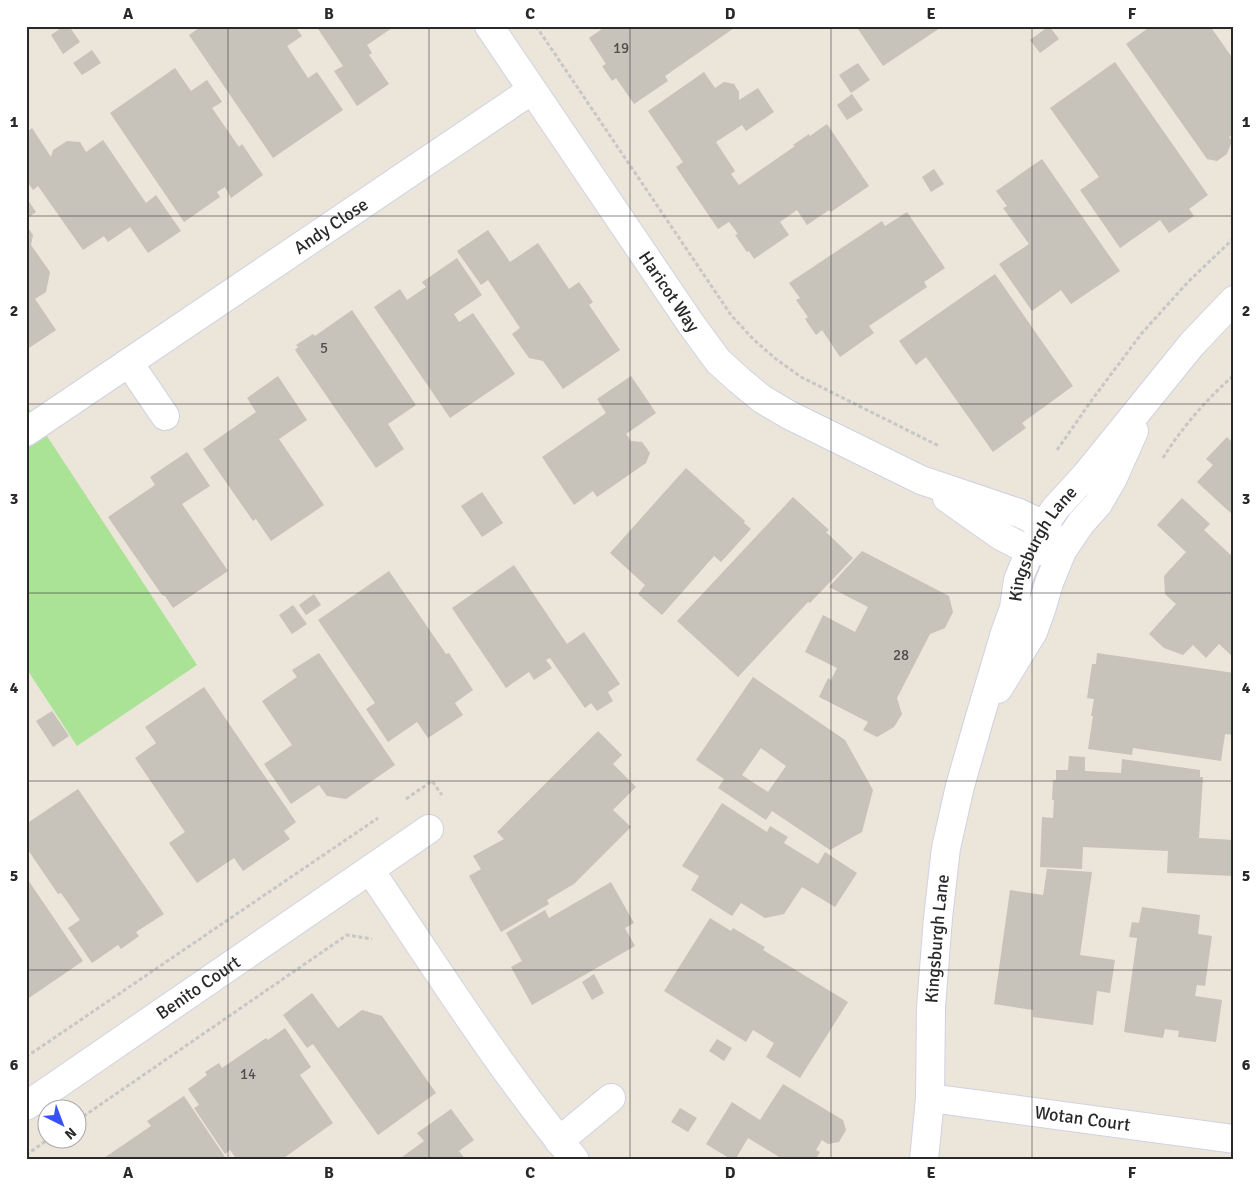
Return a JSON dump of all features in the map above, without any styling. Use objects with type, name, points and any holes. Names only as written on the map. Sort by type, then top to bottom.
[{"type":"street","name":"Haricot Way","points":[[489,26],[691,324],[718,361],[738,380],[762,399],[789,415],[921,480],[1019,513],[1044,525],[1062,551]]},
{"type":"street","name":"Andy Close","points":[[26,432],[532,90]]},
{"type":"street","name":"Kingsburgh Lane","points":[[924,1160],[930,1098],[931,1006],[946,848],[960,786],[1014,608],[1018,580],[1030,551],[1055,509],[1086,475],[1192,344],[1234,300]]},
{"type":"street","points":[[129,363],[165,416]]},
{"type":"street","name":"Kingsburgh Lane","points":[[979,720],[1033,632],[1049,582],[1062,551],[1080,523],[1098,504],[1113,478],[1152,393]]},
{"type":"street","name":"Haricot Way","points":[[921,480],[996,532],[1030,551],[1062,551]]},
{"type":"street","name":"Benito Court","points":[[26,1106],[429,829]]},
{"type":"street","points":[[370,870],[518,1087],[567,1150],[611,1098]]},
{"type":"street","name":"Wotan Court","points":[[930,1098],[1234,1139]]},
{"type":"path","points":[[536,26],[731,314],[753,339],[776,359],[802,377],[945,449]]},
{"type":"path","points":[[88,1113],[347,936],[376,939]]},
{"type":"path","points":[[26,1155],[38,1146]]},
{"type":"green space","points":[[26,404],[197,665],[77,746],[26,668]]},
{"type":"building","points":[[64,26],[69,26],[80,42],[63,54],[51,35]]},
{"type":"building","points":[[202,26],[295,26],[302,36],[287,46],[308,78],[317,72],[343,110],[273,158],[189,35]]},
{"type":"building","points":[[316,26],[395,26],[367,45],[372,53],[369,55],[389,84],[357,106],[334,71],[343,66]]},
{"type":"building","points":[[606,26],[737,26],[665,76],[668,81],[634,104],[616,78],[612,81],[602,66],[606,64],[589,38]]},
{"type":"building","points":[[856,26],[943,26],[883,66]]},
{"type":"building","points":[[1049,26],[1059,39],[1040,53],[1030,40]]},
{"type":"building","points":[[1151,26],[1210,26],[1234,60],[1234,134],[1229,137],[1232,141],[1227,154],[1217,161],[1207,159],[1126,44]]},
{"type":"building","points":[[92,50],[101,63],[82,75],[73,63]]},
{"type":"building","points":[[1115,62],[1208,195],[1189,209],[1194,216],[1169,233],[1160,220],[1120,248],[1080,190],[1099,177],[1050,108]]},
{"type":"building","points":[[858,63],[870,80],[851,93],[839,75]]},
{"type":"building","points":[[175,68],[191,91],[207,80],[222,102],[212,108],[239,147],[242,144],[263,175],[231,198],[225,187],[217,192],[220,197],[184,222],[110,113]]},
{"type":"building","points":[[704,72],[715,88],[724,82],[734,84],[739,92],[739,100],[758,88],[774,112],[746,131],[742,125],[716,142],[735,171],[731,174],[739,185],[795,146],[793,145],[827,124],[869,186],[831,212],[829,210],[807,225],[797,210],[780,222],[789,235],[754,259],[735,235],[738,234],[729,222],[718,229],[676,167],[683,162],[648,111]]},
{"type":"building","points":[[852,94],[863,110],[847,120],[837,105]]},
{"type":"building","points":[[32,128],[51,157],[53,150],[67,141],[80,142],[86,152],[103,140],[146,203],[156,195],[181,231],[148,253],[130,227],[108,242],[104,236],[83,250],[38,186],[33,190],[26,180],[26,133]]},
{"type":"building","points":[[1042,159],[1120,271],[1071,304],[1061,290],[1032,311],[999,264],[1029,244],[1003,208],[1007,206],[996,191]]},
{"type":"building","points":[[934,169],[944,184],[931,192],[922,177]]},
{"type":"building","points":[[26,197],[36,212],[26,219]]},
{"type":"building","points":[[907,212],[945,268],[924,282],[927,287],[869,326],[874,333],[840,357],[822,330],[816,335],[805,319],[808,317],[796,300],[800,298],[789,283],[882,221],[885,226]]},
{"type":"building","points":[[26,225],[33,235],[31,245],[50,272],[46,292],[35,299],[56,330],[26,350]]},
{"type":"building","points":[[488,230],[510,262],[538,243],[569,289],[579,282],[593,302],[589,305],[620,350],[563,389],[543,361],[529,358],[512,334],[520,328],[488,280],[481,285],[457,251]]},
{"type":"building","points":[[457,258],[482,295],[454,314],[459,322],[473,313],[515,374],[450,418],[374,307],[400,289],[407,300],[426,287],[422,282]]},
{"type":"building","points":[[995,274],[1073,386],[1022,423],[1026,428],[993,452],[926,357],[916,365],[899,341]]},
{"type":"building","points":[[352,310],[416,405],[388,424],[404,449],[376,468],[295,350],[298,347],[296,345],[313,334],[315,336]]},
{"type":"building","points":[[278,376],[307,420],[279,439],[324,505],[271,541],[256,519],[253,521],[203,449],[256,412],[247,398]]},
{"type":"building","points":[[631,376],[656,413],[626,434],[631,441],[642,442],[650,453],[646,463],[597,497],[593,491],[574,505],[542,457],[606,413],[597,399]]},
{"type":"building","points":[[1227,437],[1234,444],[1234,516],[1197,482],[1213,465],[1206,459]]},
{"type":"building","points":[[187,452],[210,486],[182,504],[228,571],[173,608],[108,517],[155,485],[150,477]]},
{"type":"building","points":[[686,468],[745,521],[744,523],[751,529],[721,562],[714,556],[662,615],[638,594],[645,585],[610,553]]},
{"type":"building","points":[[482,492],[503,523],[482,537],[461,506]]},
{"type":"building","points":[[793,497],[829,530],[826,532],[853,558],[810,603],[808,602],[738,677],[677,621]]},
{"type":"building","points":[[1182,498],[1210,524],[1204,530],[1234,558],[1234,658],[1219,644],[1206,658],[1193,645],[1183,655],[1164,648],[1149,634],[1176,604],[1165,594],[1164,576],[1186,552],[1157,525]]},
{"type":"building","points":[[862,551],[949,596],[953,612],[945,628],[930,634],[897,698],[902,714],[894,727],[877,737],[863,730],[868,722],[819,697],[828,678],[831,680],[837,668],[805,652],[823,615],[855,632],[868,607],[829,587]]},
{"type":"building","points":[[514,565],[567,644],[584,632],[620,684],[608,692],[613,701],[597,711],[591,703],[585,708],[550,658],[546,660],[552,668],[534,680],[529,672],[506,688],[452,608]]},
{"type":"building","points":[[389,571],[446,654],[449,653],[473,690],[455,703],[463,715],[428,738],[417,722],[388,742],[366,709],[375,703],[318,620]]},
{"type":"building","points":[[314,594],[321,605],[306,615],[299,605]]},
{"type":"building","points":[[293,605],[307,624],[292,634],[279,615]]},
{"type":"building","points":[[319,653],[395,765],[346,799],[327,796],[319,785],[291,804],[264,764],[292,745],[262,701],[297,677],[292,670]]},
{"type":"building","points":[[1097,653],[1234,673],[1234,735],[1225,734],[1221,761],[1133,748],[1132,755],[1088,749],[1094,699],[1087,698],[1092,664],[1096,664]]},
{"type":"building","points":[[753,677],[845,740],[873,790],[862,832],[830,850],[772,811],[766,820],[718,788],[724,779],[696,760]],"holes":[[[761,748],[786,766],[768,792],[742,775]]]},
{"type":"building","points":[[204,687],[296,822],[284,831],[290,839],[243,871],[234,858],[197,883],[169,843],[185,832],[135,758],[156,743],[145,727]]},
{"type":"building","points":[[52,711],[69,736],[53,747],[36,721]]},
{"type":"building","points":[[598,731],[622,755],[613,764],[636,787],[613,810],[631,827],[574,884],[547,900],[549,904],[501,932],[469,876],[481,869],[473,856],[504,839],[497,832]]},
{"type":"building","points":[[1069,756],[1085,757],[1085,771],[1121,773],[1122,759],[1200,770],[1200,777],[1203,777],[1199,838],[1234,840],[1234,876],[1167,873],[1168,851],[1083,847],[1082,869],[1040,867],[1042,817],[1053,818],[1053,780],[1056,780],[1056,770],[1068,770]]},
{"type":"building","points":[[78,789],[164,914],[136,932],[139,936],[121,949],[118,945],[92,963],[68,928],[80,920],[61,893],[58,894],[26,847],[26,824]]},
{"type":"building","points":[[722,803],[767,832],[770,826],[788,837],[784,843],[818,864],[825,852],[857,873],[835,907],[802,887],[784,914],[765,918],[741,903],[732,916],[691,890],[699,876],[682,866]]},
{"type":"building","points":[[1047,869],[1092,872],[1080,955],[1115,960],[1110,993],[1097,991],[1093,1025],[1033,1017],[1033,1010],[994,1004],[1010,890],[1043,895]]},
{"type":"building","points":[[26,877],[83,961],[26,1000]]},
{"type":"building","points":[[611,882],[634,923],[625,928],[635,946],[532,1005],[511,967],[522,961],[506,933],[545,910],[549,918]]},
{"type":"building","points":[[1142,907],[1200,915],[1198,934],[1212,936],[1205,986],[1197,985],[1195,996],[1222,1000],[1216,1042],[1178,1037],[1179,1031],[1165,1029],[1163,1038],[1124,1032],[1137,938],[1129,937],[1132,922],[1139,923]]},
{"type":"building","points":[[710,918],[731,931],[733,928],[765,947],[763,950],[848,1002],[800,1078],[766,1057],[774,1043],[753,1030],[746,1042],[664,991]]},
{"type":"building","points":[[594,974],[604,993],[592,1000],[582,982]]},
{"type":"building","points":[[312,993],[338,1028],[362,1010],[382,1016],[436,1093],[378,1135],[313,1044],[307,1048],[283,1015]]},
{"type":"building","points":[[285,1028],[311,1067],[300,1075],[333,1123],[281,1160],[237,1160],[230,1150],[225,1154],[194,1108],[199,1105],[188,1089],[207,1075],[205,1072],[219,1063],[222,1068],[266,1038],[268,1040]]},
{"type":"building","points":[[717,1039],[732,1048],[724,1061],[709,1051]]},
{"type":"building","points":[[1234,1055],[1234,1070],[1231,1069]]},
{"type":"building","points":[[783,1084],[843,1120],[846,1130],[839,1142],[828,1144],[822,1140],[816,1150],[820,1152],[815,1160],[777,1160],[779,1157],[748,1138],[735,1160],[732,1160],[706,1144],[732,1102],[760,1120]]},
{"type":"building","points":[[184,1096],[225,1157],[221,1160],[101,1160],[151,1126],[147,1121]]},
{"type":"building","points":[[680,1108],[697,1118],[688,1132],[671,1122]]},
{"type":"building","points":[[451,1109],[474,1140],[459,1151],[466,1160],[398,1160],[424,1141],[417,1133]]}]
